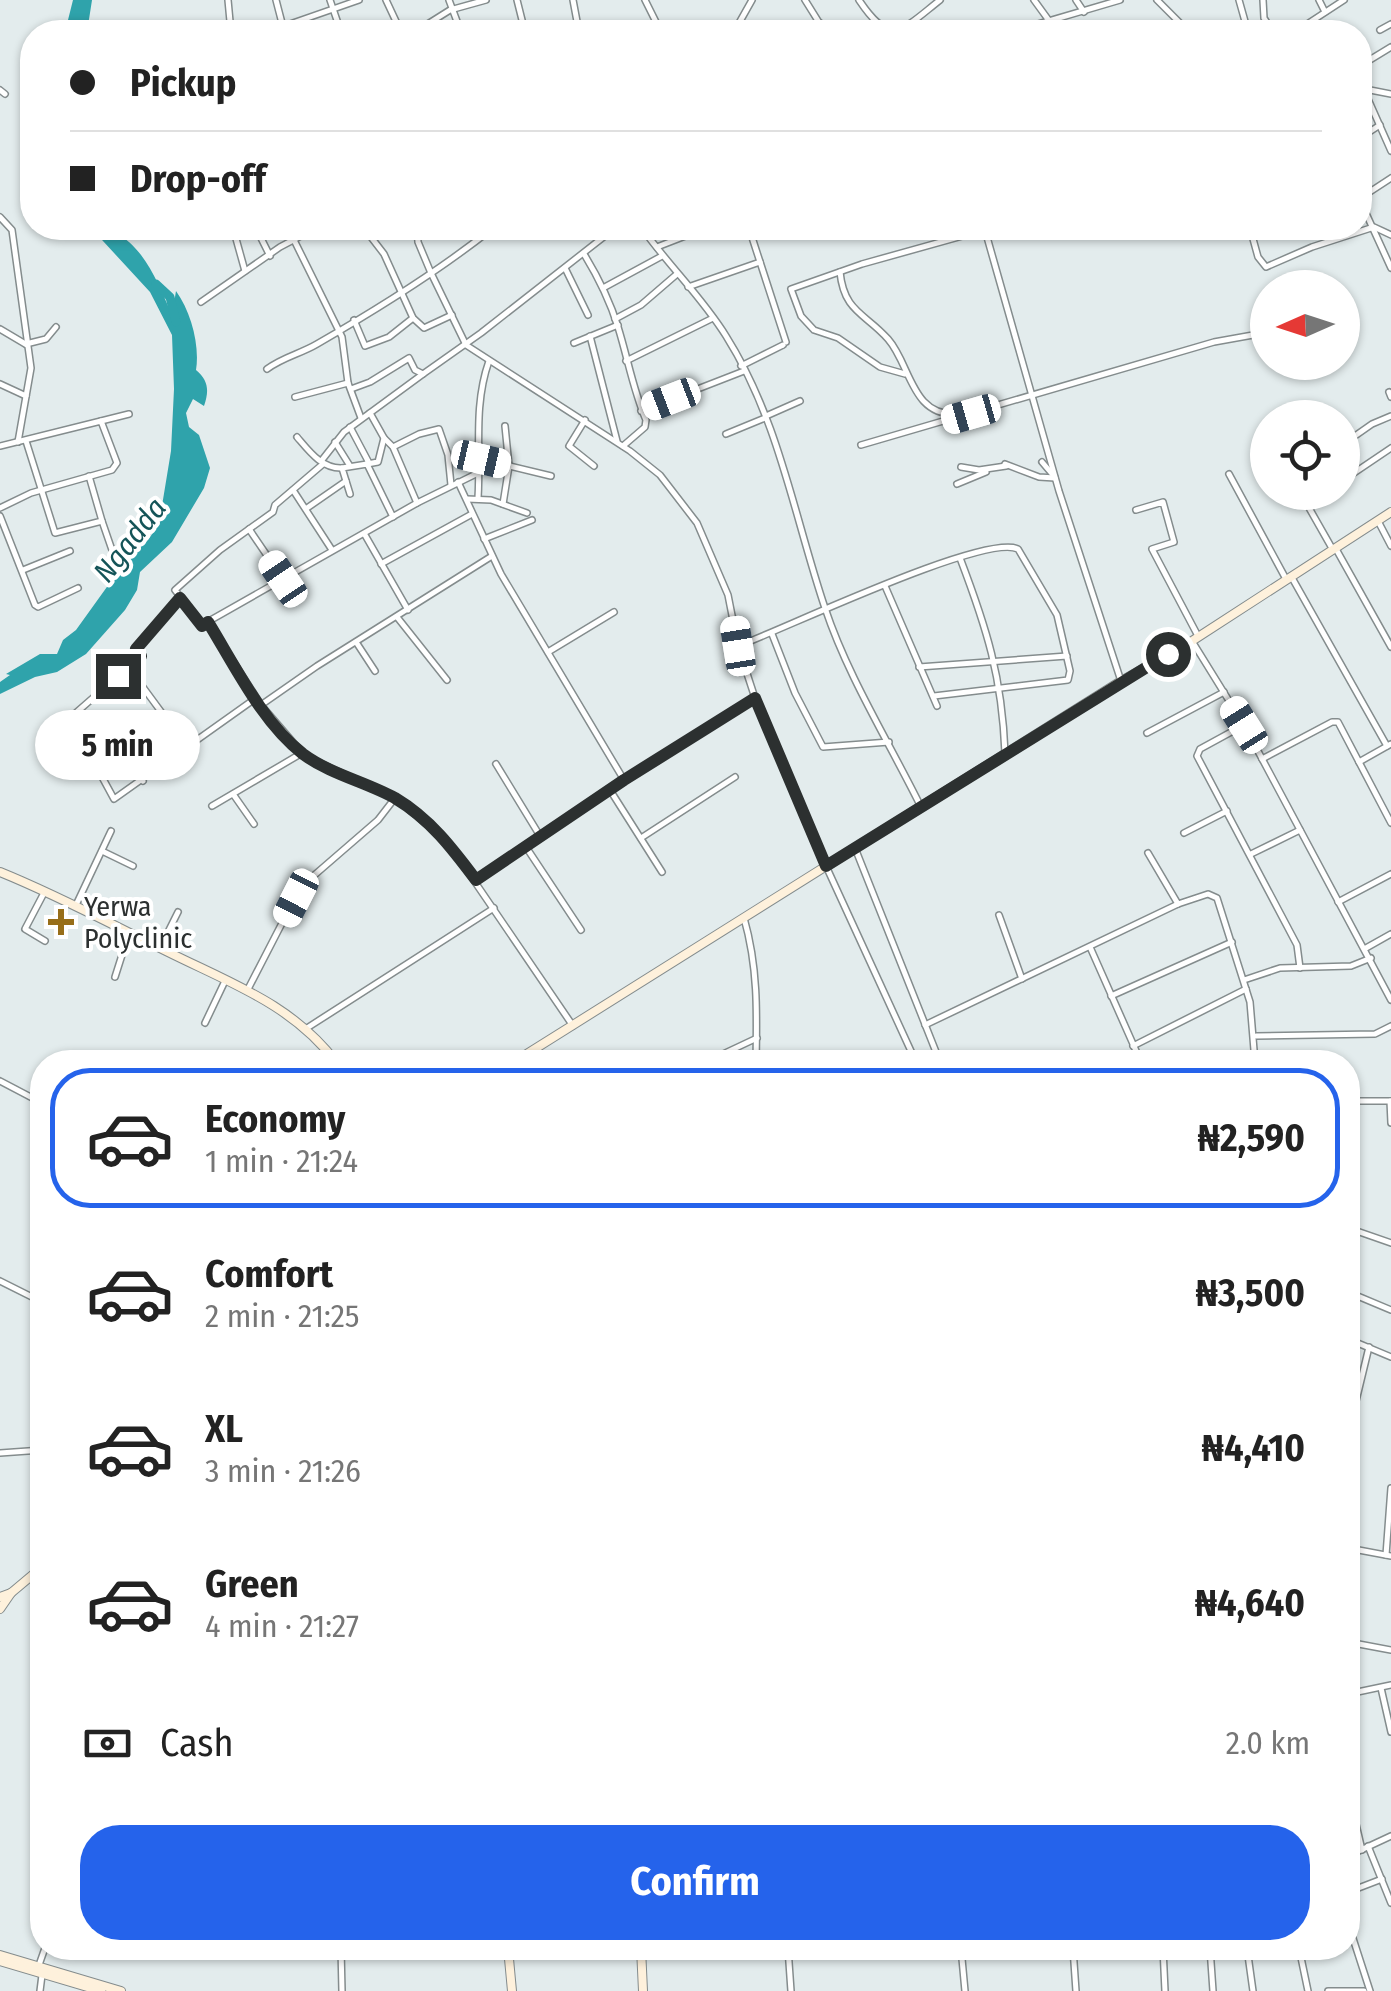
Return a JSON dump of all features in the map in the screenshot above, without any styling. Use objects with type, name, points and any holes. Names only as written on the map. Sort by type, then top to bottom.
[{"type":"street","points":[[330,0],[336,20]]},
{"type":"street","points":[[301,20],[360,0]]},
{"type":"street","points":[[449,0],[456,20]]},
{"type":"street","points":[[435,20],[452,10],[486,0]]},
{"type":"street","points":[[913,20],[940,0]]},
{"type":"street","points":[[1076,0],[1084,12]]},
{"type":"street","points":[[1057,20],[1120,0]]},
{"type":"street","points":[[1157,0],[1177,20]]},
{"type":"street","points":[[1319,0],[1325,12]]},
{"type":"street","points":[[1313,20],[1344,0]]},
{"type":"street","points":[[1380,30],[1391,24]]},
{"type":"street","points":[[1372,107],[1391,151]]},
{"type":"street","points":[[1372,130],[1380,125]]},
{"type":"street","points":[[0,217],[12,230],[31,368],[22,441],[55,533],[102,522]]},
{"type":"street","points":[[1372,224],[1391,268]]},
{"type":"street","points":[[1374,228],[1391,236]]},
{"type":"street","points":[[236,240],[245,271]]},
{"type":"street","points":[[262,240],[270,256]]},
{"type":"street","points":[[201,302],[294,240],[338,330],[349,386],[361,418]]},
{"type":"street","points":[[373,240],[384,254],[413,318],[424,328],[452,315]]},
{"type":"street","points":[[419,240],[431,274],[466,345],[620,444],[660,475],[697,523],[728,595],[738,646],[755,698],[910,1050]]},
{"type":"street","points":[[267,368],[313,346],[431,274],[478,240]]},
{"type":"street","points":[[480,472],[418,502],[202,626],[180,598],[176,588],[270,514],[275,505],[323,464],[335,442],[350,427],[466,345],[600,240]]},
{"type":"street","points":[[651,240],[713,318],[743,368],[777,442],[826,611],[869,707],[922,807]]},
{"type":"street","points":[[657,247],[675,240]]},
{"type":"street","points":[[642,410],[743,368],[785,343],[753,240]]},
{"type":"street","points":[[905,374],[880,367],[838,338],[822,335],[800,316],[792,289],[949,240]]},
{"type":"street","points":[[991,240],[1055,478],[1121,681]]},
{"type":"street","points":[[1253,240],[1266,267],[1335,240]]},
{"type":"street","points":[[1384,252],[1391,247]]},
{"type":"street","points":[[584,254],[616,322],[642,410],[645,427],[620,444]]},
{"type":"street","points":[[603,288],[663,256]]},
{"type":"street","points":[[688,287],[760,262]]},
{"type":"street","points":[[565,268],[588,315]]},
{"type":"street","points":[[840,272],[842,290],[856,314],[890,341],[905,374],[930,408],[946,415],[971,414]]},
{"type":"street","points":[[574,344],[616,322],[678,274]]},
{"type":"street","points":[[354,320],[366,346],[389,337],[413,318]]},
{"type":"street","points":[[626,361],[713,318]]},
{"type":"street","points":[[0,329],[27,344],[43,341],[56,327]]},
{"type":"street","points":[[590,336],[620,444]]},
{"type":"street","points":[[861,445],[1214,342],[1250,336]]},
{"type":"street","points":[[295,397],[370,382],[409,358],[415,370],[423,374]]},
{"type":"street","points":[[478,498],[481,459],[477,411],[489,361]]},
{"type":"street","points":[[0,384],[26,396]]},
{"type":"street","points":[[726,434],[800,402]]},
{"type":"street","points":[[370,413],[394,447],[418,502]]},
{"type":"street","points":[[0,446],[129,414]]},
{"type":"street","points":[[1360,432],[1391,416]]},
{"type":"street","points":[[584,420],[569,446],[594,466]]},
{"type":"street","points":[[78,588],[38,607],[0,512],[40,491],[116,468],[101,421]]},
{"type":"street","points":[[503,504],[509,466],[505,426]]},
{"type":"street","points":[[350,427],[393,517]]},
{"type":"street","points":[[394,447],[439,429],[454,483],[467,499],[492,556],[624,780]]},
{"type":"street","points":[[297,437],[331,468],[378,462],[384,438]]},
{"type":"street","points":[[335,442],[350,466]]},
{"type":"street","points":[[1360,469],[1391,448]]},
{"type":"street","points":[[481,459],[550,476]]},
{"type":"street","points":[[1042,462],[1055,478]]},
{"type":"street","points":[[957,484],[1007,465],[1055,478]]},
{"type":"street","points":[[961,466],[970,470],[993,469]]},
{"type":"street","points":[[342,468],[350,494]]},
{"type":"street","points":[[1230,474],[1389,745],[1359,762]]},
{"type":"street","points":[[89,476],[112,550]]},
{"type":"street","points":[[307,508],[346,481]]},
{"type":"street","points":[[293,490],[333,552]]},
{"type":"street","points":[[467,499],[478,498],[527,512]]},
{"type":"street","points":[[1136,510],[1163,502],[1174,542],[1152,549],[1195,639],[1390,996]]},
{"type":"street","points":[[1311,510],[1391,646]]},
{"type":"street","points":[[533,1050],[1005,753],[1195,639],[1391,512]]},
{"type":"street","points":[[381,564],[472,514]]},
{"type":"street","points":[[484,539],[532,520]]},
{"type":"street","points":[[1378,520],[1391,546]]},
{"type":"street","points":[[249,529],[283,579]]},
{"type":"street","points":[[365,535],[408,610]]},
{"type":"street","points":[[738,646],[960,558],[1007,545],[1018,549],[1057,614],[1068,680],[934,696]]},
{"type":"street","points":[[23,570],[70,552]]},
{"type":"street","points":[[261,706],[492,556]]},
{"type":"street","points":[[960,558],[995,661],[1005,753]]},
{"type":"street","points":[[885,586],[937,706]]},
{"type":"street","points":[[180,598],[136,649],[141,656],[70,718],[114,800],[256,698]]},
{"type":"street","points":[[548,652],[614,612]]},
{"type":"street","points":[[397,617],[448,680]]},
{"type":"street","points":[[208,622],[261,706],[302,753],[395,798],[448,841],[572,1026]]},
{"type":"street","points":[[772,634],[823,747],[889,742]]},
{"type":"street","points":[[356,642],[374,671]]},
{"type":"street","points":[[919,668],[1067,656]]},
{"type":"street","points":[[137,679],[187,746]]},
{"type":"street","points":[[1148,733],[1224,692]]},
{"type":"street","points":[[476,880],[755,698]]},
{"type":"street","points":[[98,718],[143,781]]},
{"type":"street","points":[[1262,759],[1338,722],[1388,808],[1391,823]]},
{"type":"street","points":[[1244,725],[1197,751],[1297,944],[1300,968]]},
{"type":"street","points":[[212,806],[302,753]]},
{"type":"street","points":[[496,764],[540,836]]},
{"type":"street","points":[[642,838],[734,777]]},
{"type":"street","points":[[610,790],[662,872]]},
{"type":"street","points":[[233,794],[254,824]]},
{"type":"street","points":[[248,991],[296,898],[311,878],[378,820],[395,798]]},
{"type":"street","points":[[1184,833],[1227,811]]},
{"type":"street","points":[[1251,854],[1300,830]]},
{"type":"street","points":[[76,905],[111,832]]},
{"type":"street","points":[[526,846],[582,930]]},
{"type":"street","points":[[855,848],[936,1050]]},
{"type":"street","points":[[102,851],[133,866]]},
{"type":"street","points":[[1148,854],[1178,904]]},
{"type":"street","points":[[0,872],[45,890],[248,991],[307,1028],[326,1050]]},
{"type":"street","points":[[1338,902],[1388,876],[1391,888]]},
{"type":"street","points":[[45,890],[25,929],[45,941]]},
{"type":"street","points":[[926,1024],[1178,904],[1214,895],[1244,980],[1255,1050]]},
{"type":"street","points":[[307,1028],[494,908]]},
{"type":"street","points":[[160,948],[178,912]]},
{"type":"street","points":[[999,915],[1022,978]]},
{"type":"street","points":[[744,918],[755,954],[756,1050]]},
{"type":"street","points":[[115,976],[134,934]]},
{"type":"street","points":[[1366,948],[1391,934]]},
{"type":"street","points":[[1111,996],[1232,942]]},
{"type":"street","points":[[1090,948],[1135,1050]]},
{"type":"street","points":[[1244,980],[1280,968],[1352,966],[1371,958]]},
{"type":"street","points":[[205,1022],[225,981]]},
{"type":"street","points":[[1133,1046],[1246,988]]},
{"type":"street","points":[[1254,1036],[1375,1034],[1391,1026]]},
{"type":"street","points":[[731,1050],[756,1038]]},
{"type":"street","points":[[0,1081],[30,1097]]},
{"type":"street","points":[[1360,1101],[1391,1101],[1391,1123]]},
{"type":"street","points":[[1360,1232],[1391,1243]]},
{"type":"street","points":[[0,1281],[30,1296]]},
{"type":"street","points":[[1360,1297],[1391,1310]]},
{"type":"street","points":[[1360,1344],[1391,1357]]},
{"type":"street","points":[[1360,1379],[1368,1347]]},
{"type":"street","points":[[0,1453],[30,1451]]},
{"type":"street","points":[[1360,1550],[1388,1555],[1391,1488]]},
{"type":"street","points":[[0,1597],[30,1577]]},
{"type":"street","points":[[0,1609],[10,1593]]},
{"type":"street","points":[[1360,1644],[1391,1650]]},
{"type":"street","points":[[1360,1692],[1391,1685]]},
{"type":"street","points":[[1381,1688],[1391,1732]]},
{"type":"street","points":[[1360,1834],[1391,1902]]},
{"type":"street","points":[[1360,1850],[1391,1836]]},
{"type":"street","points":[[1360,1888],[1382,1880]]},
{"type":"street","points":[[0,1958],[121,1991]]},
{"type":"street","points":[[40,1991],[42,1960]]},
{"type":"street","points":[[341,1960],[342,1991]]},
{"type":"street","points":[[509,1960],[512,1991]]},
{"type":"street","points":[[642,1960],[643,1991]]},
{"type":"street","points":[[789,1960],[791,1991]]},
{"type":"street","points":[[962,1960],[965,1991]]},
{"type":"street","points":[[1073,1960],[1076,1991]]},
{"type":"street","points":[[1164,1960],[1165,1991]]},
{"type":"street","points":[[1211,1960],[1214,1991]]},
{"type":"street","points":[[1249,1960],[1253,1991]]},
{"type":"street","points":[[1302,1960],[1308,1991]]},
{"type":"street","points":[[1328,1991],[1364,1991],[1357,1960]]},
{"type":"street","points":[[40,1970],[101,1991]]},
{"type":"water","points":[[73,0],[92,0],[89,20],[68,20]]},
{"type":"water","points":[[102,240],[126,240],[133,245],[151,271],[172,315],[176,291],[186,309],[195,340],[196,370],[206,382],[207,391],[204,406],[193,399],[186,413],[189,427],[199,435],[210,468],[204,488],[172,542],[140,572],[137,590],[125,610],[86,654],[57,672],[35,677],[0,694],[0,682],[10,675],[6,674],[40,654],[57,654],[63,640],[76,630],[127,559],[159,524],[171,451],[172,335],[150,292]]},
{"type":"waterway","name":"Ngadda","points":[[156,284],[170,297],[176,322]]},
{"type":"place","name":"Yerwa Polyclinic","points":[[61,922]]},
{"type":"route","points":[[118,676],[141,656],[136,649],[180,598],[202,626],[208,622],[242,680],[302,753],[395,798],[448,841],[476,880],[755,698],[826,866],[1168,654]]}]
